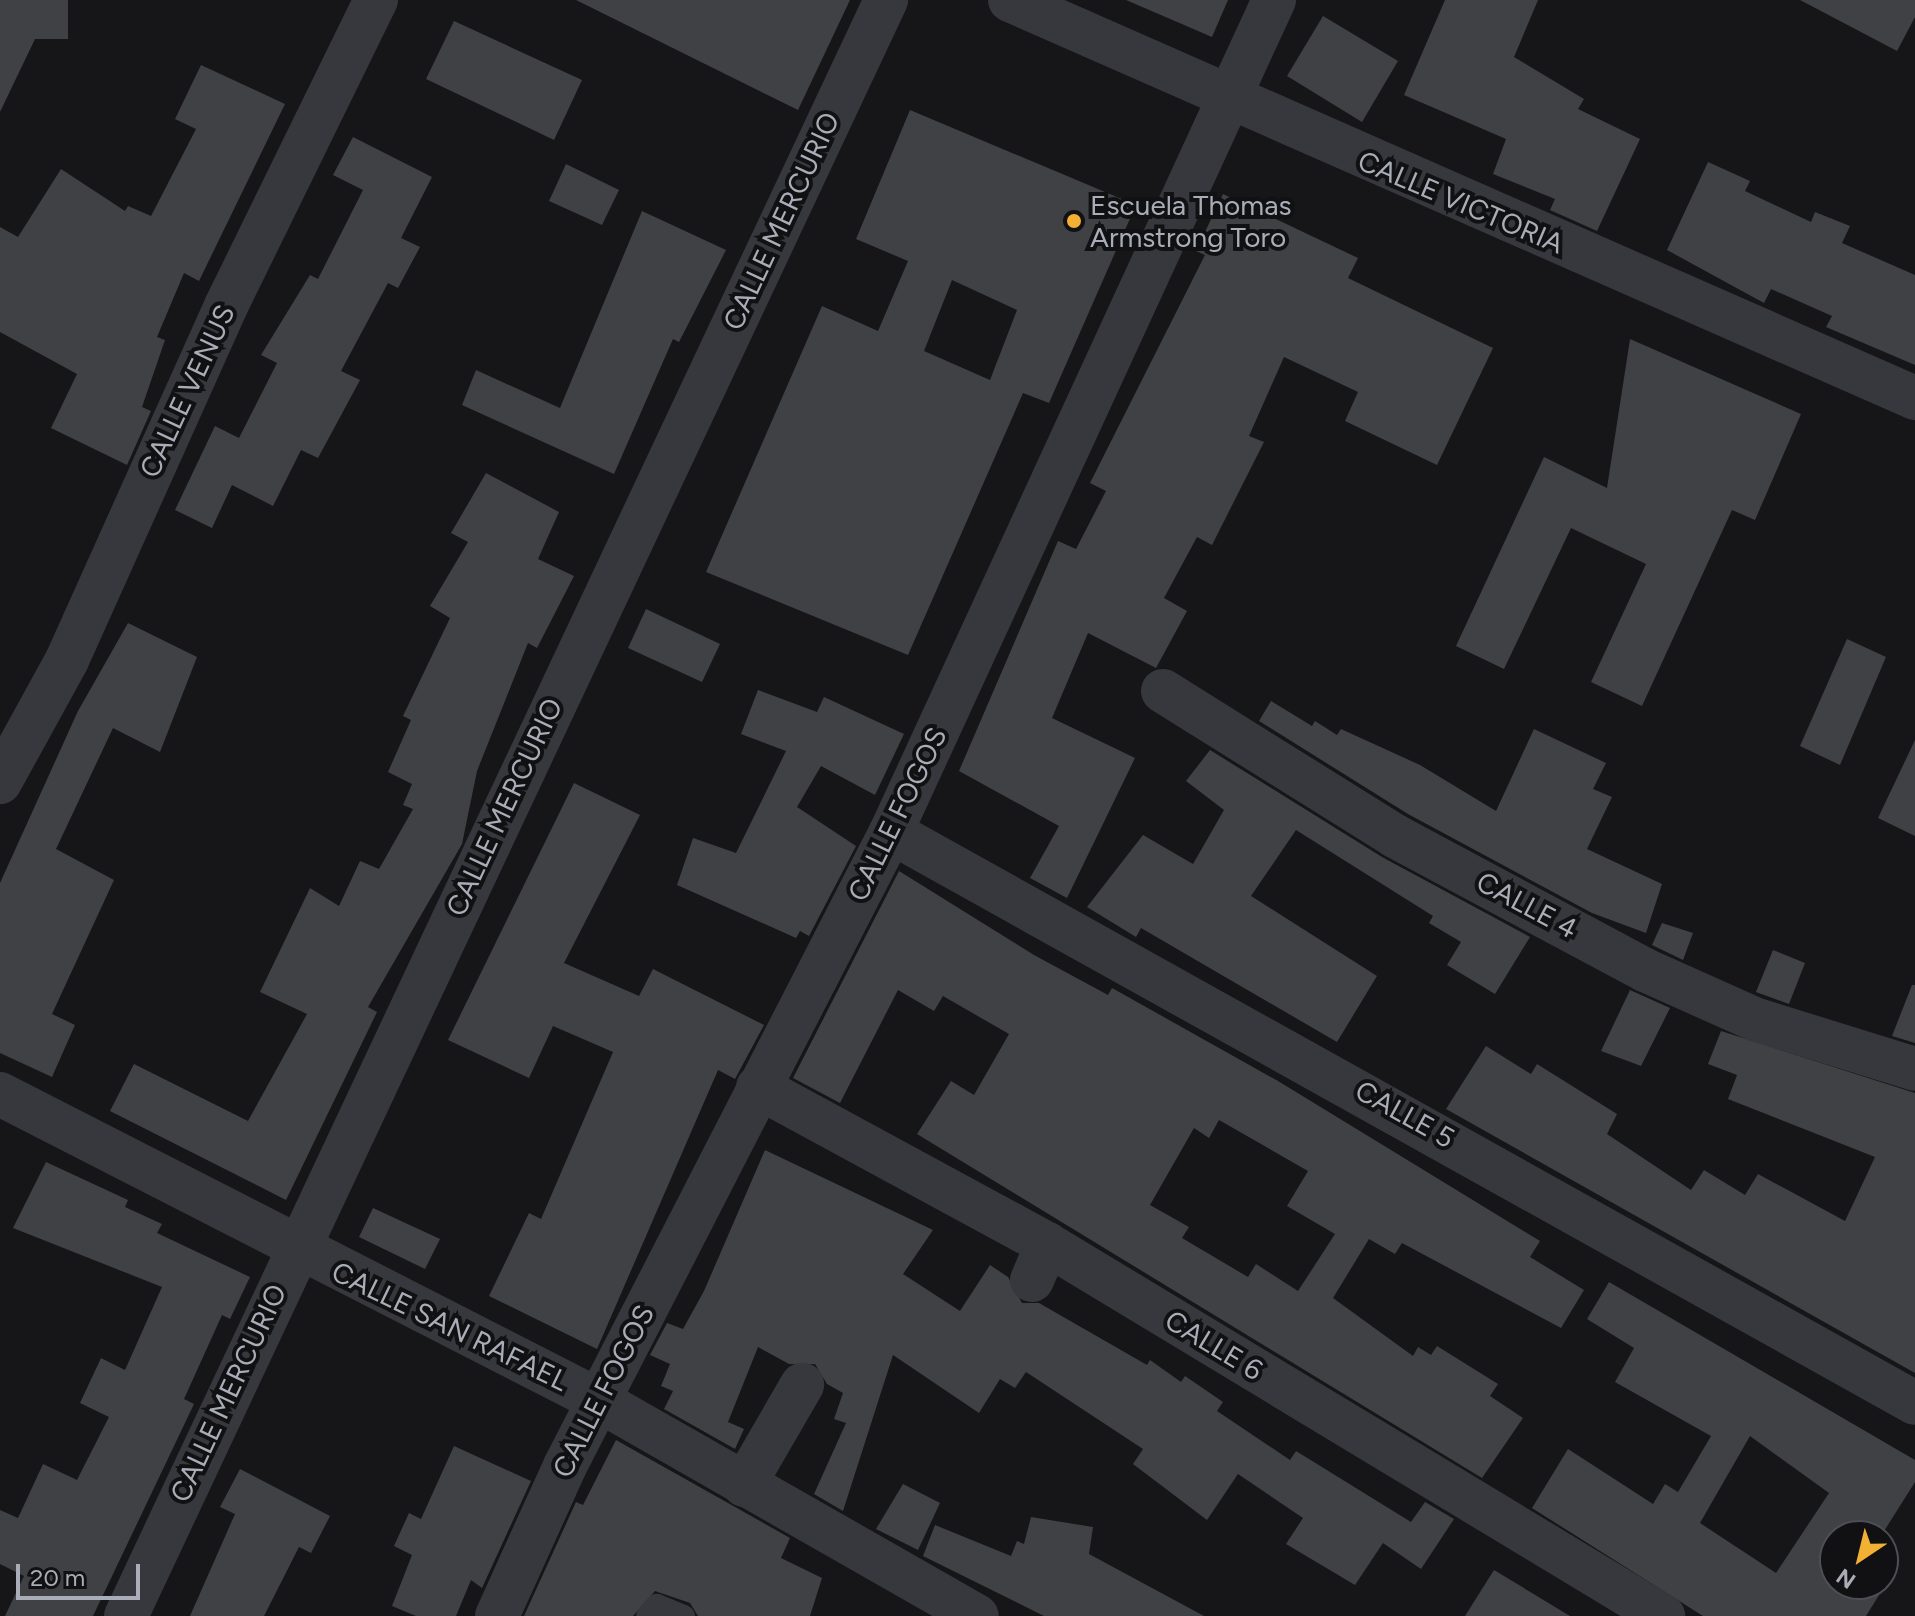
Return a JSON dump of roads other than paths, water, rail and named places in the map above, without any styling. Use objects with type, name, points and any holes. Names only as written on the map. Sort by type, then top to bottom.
[{"type":"street","name":"CALLE VENUS","points":[[0,782],[67,660],[219,320],[376,0]]},
{"type":"street","name":"CALLE MERCURIO","points":[[126,1616],[294,1250],[886,0]]},
{"type":"street","name":"CALLE VICTORIA","points":[[1010,0],[1226,101],[1915,398]]},
{"type":"street","name":"CALLE FOGOS","points":[[504,1613],[598,1400],[891,832],[1274,0]]},
{"type":"street","name":"CALLE 4","points":[[1163,691],[1395,836],[1645,970],[1757,1020],[1915,1069]]},
{"type":"street","name":"CALLE 5","points":[[891,832],[1915,1403]]},
{"type":"street","name":"CALLE 6","points":[[758,1087],[1039,1262],[1663,1616]]},
{"type":"street","name":"CALLE SAN RAFAEL","points":[[0,1094],[294,1250],[598,1400],[744,1485],[916,1602],[977,1616]]},
{"type":"street","points":[[744,1485],[802,1385]]},
{"type":"lane","points":[[647,1616],[657,1605],[684,1616]]},
{"type":"place","name":"Escuela Thomas Armstrong Toro","points":[[1074,221]]}]
